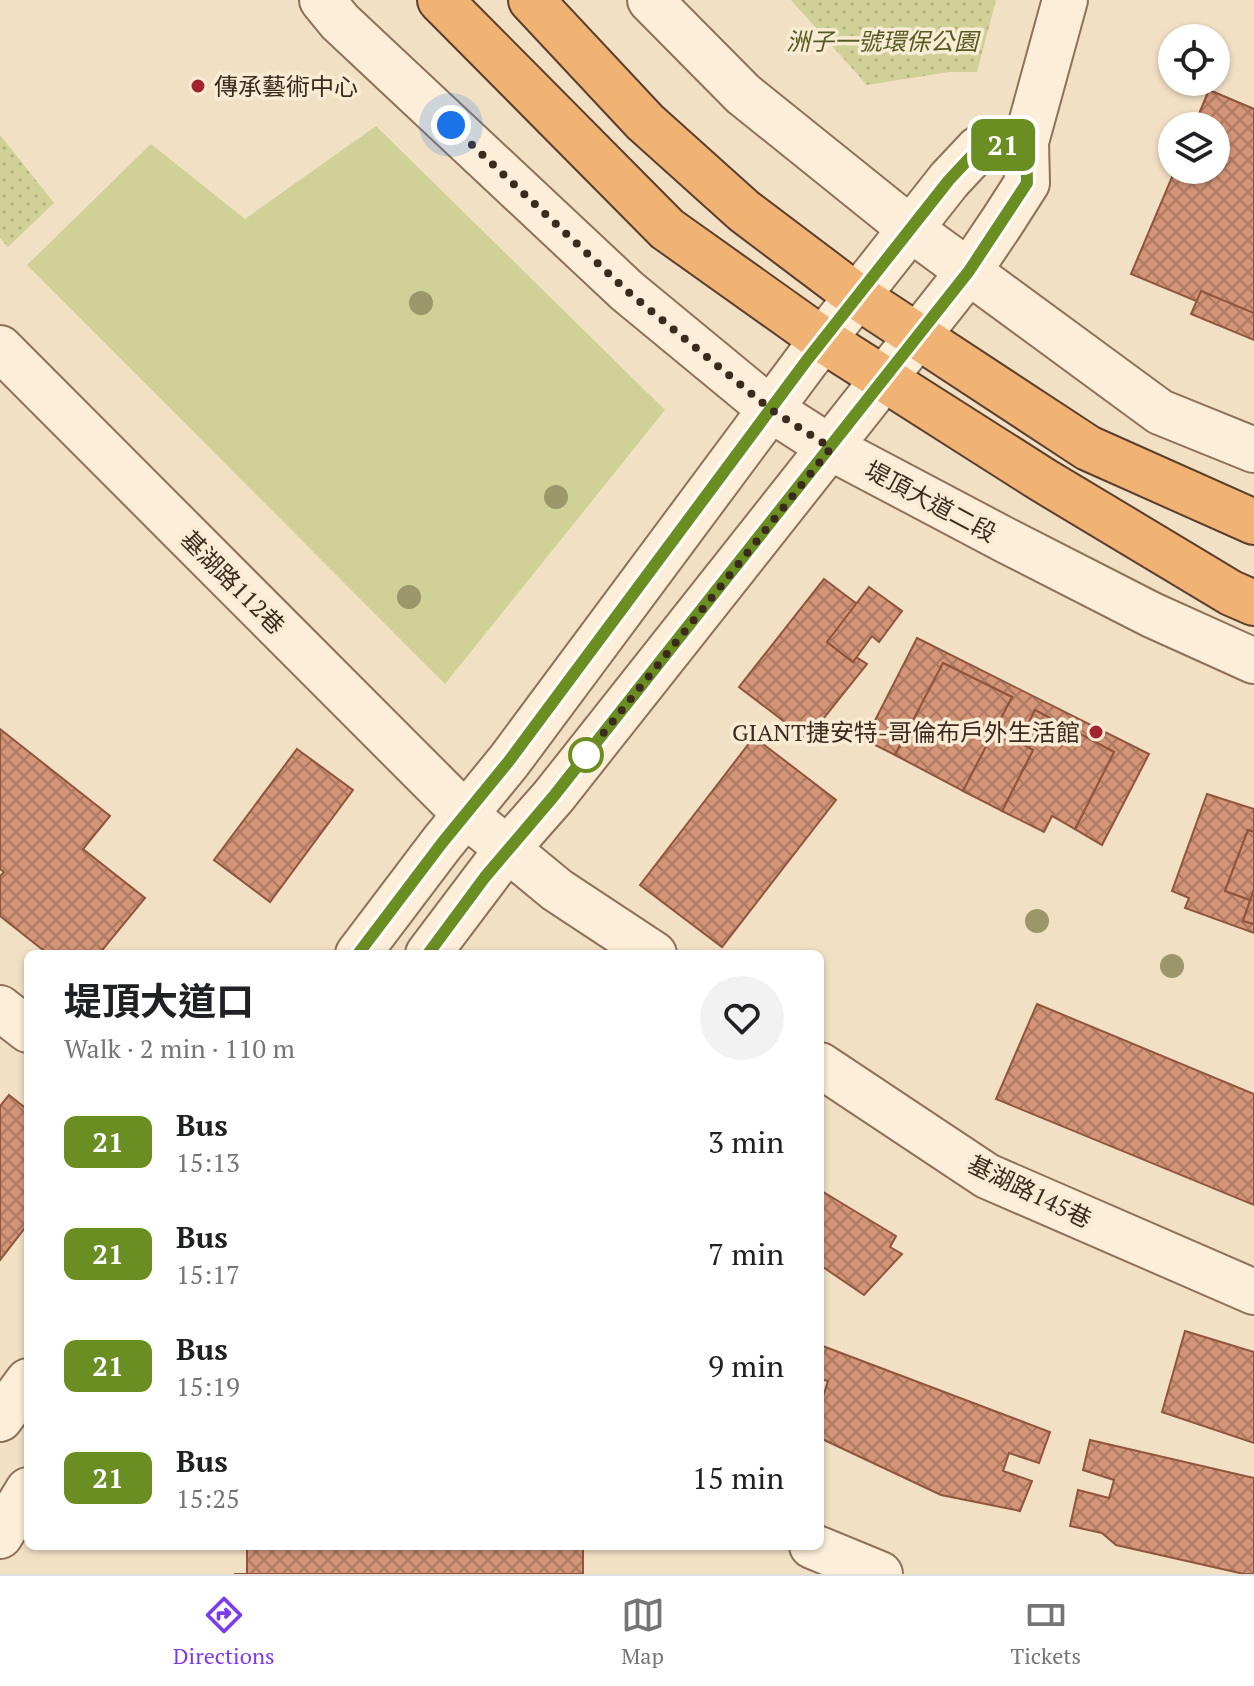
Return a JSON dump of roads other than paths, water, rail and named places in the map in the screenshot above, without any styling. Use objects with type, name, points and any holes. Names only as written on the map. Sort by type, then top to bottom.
[{"type":"highway","points":[[440,0],[667,229],[823,340],[1217,585],[1254,603]]},
{"type":"highway","points":[[531,0],[645,122],[733,201],[858,297],[1088,448],[1254,522]]},
{"type":"street","name":"堤頂大道二段","points":[[322,0],[340,22],[627,291],[770,409],[831,448],[1112,595],[1254,661]]},
{"type":"street","points":[[650,0],[743,94],[912,230],[1160,412],[1254,450]]},
{"type":"street","points":[[431,950],[508,848],[553,797],[969,271],[1027,183],[1026,142],[1065,0]]},
{"type":"street","points":[[361,950],[509,761],[770,409],[949,180],[978,149],[1026,142]]},
{"type":"street","name":"基湖路112巷","points":[[0,348],[466,815]]},
{"type":"street","points":[[466,815],[557,890],[648,950]]},
{"type":"street","points":[[0,1008],[24,1027]]},
{"type":"street","name":"基湖路145巷","points":[[824,1068],[987,1176],[1254,1292]]},
{"type":"street","points":[[0,1419],[24,1386]]},
{"type":"street","points":[[0,1536],[24,1497]]},
{"type":"street","points":[[822,1550],[880,1574]]},
{"type":"place","name":"傳承藝術中心","points":[[198,86]]},
{"type":"place","name":"GIANT捷安特-哥倫布戶外生活館","points":[[1096,732]]},
{"type":"park label","name":"洲子一號環保公園","points":[[882,41]]}]
